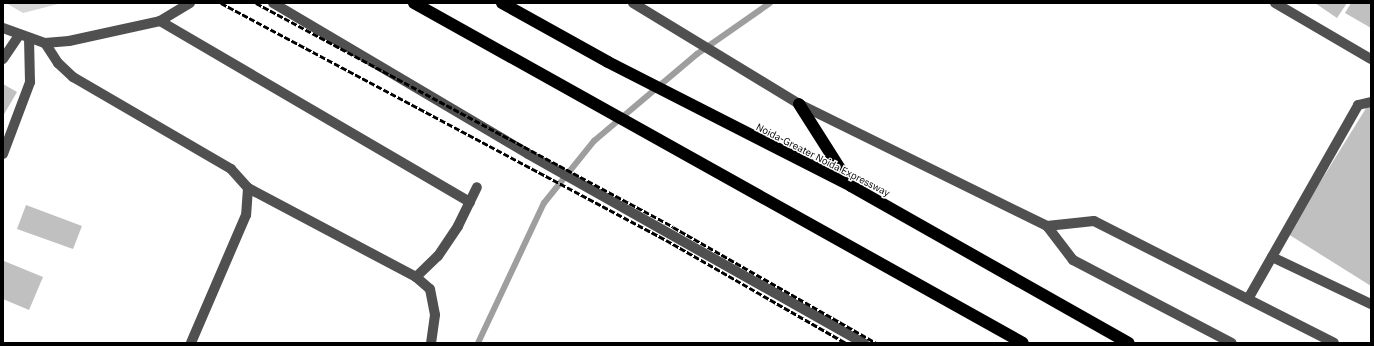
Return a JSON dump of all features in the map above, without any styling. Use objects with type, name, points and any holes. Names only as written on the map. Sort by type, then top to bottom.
[{"type":"highway","points":[[414,3],[569,87],[1023,343]]},
{"type":"highway","name":"Noida-Greater Noida Expressway","points":[[502,3],[608,62],[697,109],[851,186],[1129,343]]},
{"type":"highway","points":[[799,104],[851,186]]},
{"type":"street","points":[[3,28],[24,37],[45,43],[160,21],[190,3]]},
{"type":"street","points":[[273,3],[528,154],[599,192],[864,343]]},
{"type":"street","points":[[633,3],[654,18],[757,77],[799,104],[1047,226],[1073,260],[1232,343]]},
{"type":"street","points":[[1275,3],[1371,60]]},
{"type":"street","points":[[160,21],[470,202]]},
{"type":"street","points":[[3,59],[24,37]]},
{"type":"street","points":[[3,154],[30,82],[24,37]]},
{"type":"street","points":[[45,43],[58,63],[73,77],[232,169],[248,188],[416,277],[430,289],[434,315],[431,343]]},
{"type":"street","points":[[1248,299],[1358,105],[1371,102]]},
{"type":"street","points":[[416,277],[438,256],[470,202],[477,187]]},
{"type":"street","points":[[191,343],[246,215],[248,188]]},
{"type":"street","points":[[1047,226],[1094,221],[1334,343]]},
{"type":"street","points":[[1272,257],[1371,304]]},
{"type":"shaded area","points":[[6,3],[62,3],[23,13]]},
{"type":"building","points":[[1315,3],[1347,3],[1337,18]]},
{"type":"building","points":[[1351,3],[1371,3],[1371,28],[1345,13]]},
{"type":"building","points":[[3,84],[17,92],[3,116]]},
{"type":"building","points":[[1368,105],[1371,107],[1371,286],[1288,234]]},
{"type":"building","points":[[26,205],[82,226],[73,249],[17,229]]},
{"type":"building","points":[[4,261],[43,277],[29,310],[3,299]]},
{"type":"waterway","points":[[478,343],[544,203],[594,141],[697,54],[770,3]]},
{"type":"railway","points":[[221,3],[666,240],[846,343]]},
{"type":"railway","points":[[256,3],[673,227],[876,343]]}]
